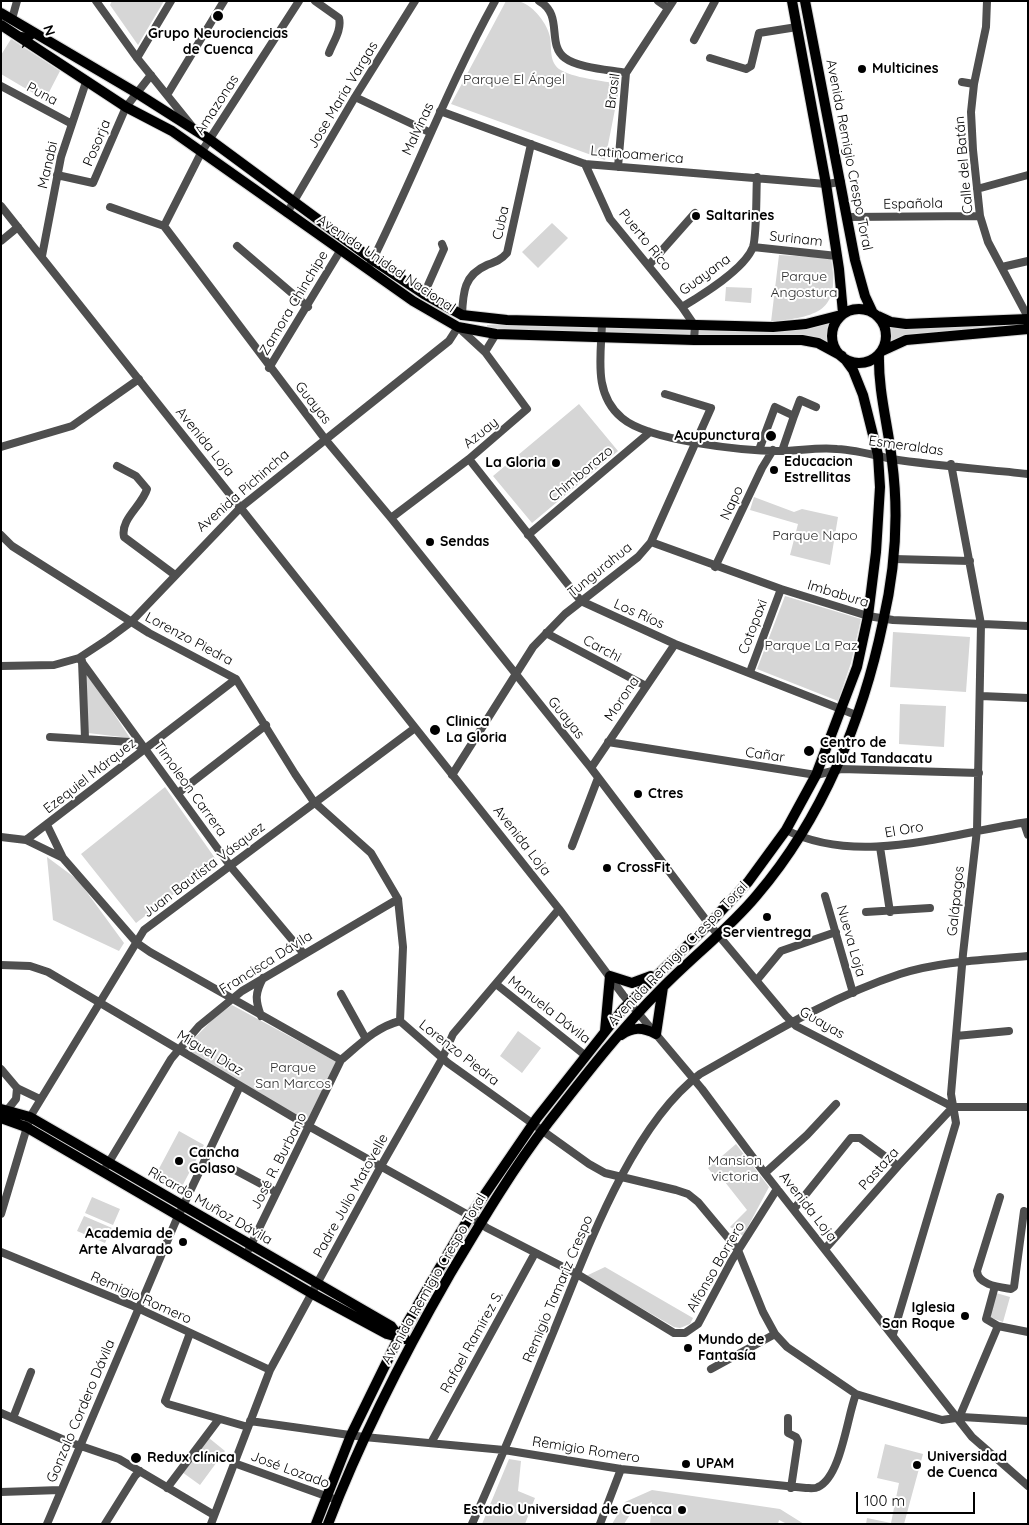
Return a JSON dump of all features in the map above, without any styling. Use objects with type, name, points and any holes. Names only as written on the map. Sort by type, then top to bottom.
[{"type":"main road","name":"Avenida Remigio Crespo Toral","points":[[792,1],[826,184],[837,256],[842,314]]},
{"type":"main road","name":"Avenida Remigio Crespo Toral","points":[[805,1],[859,277],[875,314]]},
{"type":"main road","name":"Avenida Unidad Nacional","points":[[1,13],[135,92],[210,139],[373,260],[424,294],[462,315],[502,320],[695,326],[793,326],[842,314]]},
{"type":"main road","name":"Avenida Unidad Nacional","points":[[1,25],[126,107],[172,131],[340,251],[413,301],[458,328],[496,334],[694,340],[802,340],[818,343],[843,358]]},
{"type":"main road","points":[[1028,318],[906,324],[891,322],[856,308],[842,314],[836,321],[832,336],[833,344],[843,358],[863,363],[892,345],[906,340],[1028,329]]},
{"type":"main road","points":[[875,314],[883,322],[886,337],[880,353]]},
{"type":"main road","name":"Avenida Pichincha","points":[[458,328],[462,315]]},
{"type":"main road","name":"Avenida Remigio Crespo Toral","points":[[328,1524],[364,1437],[410,1342],[480,1223],[542,1132],[616,1038],[663,986],[719,934],[757,895],[799,837],[820,801],[856,715],[873,664],[884,620],[894,558],[895,491],[892,458],[880,398],[880,353]]},
{"type":"main road","name":"Avenida Remigio Crespo Toral","points":[[316,1524],[325,1497],[352,1435],[399,1336],[470,1216],[533,1124],[629,1002],[709,924],[748,882],[786,830],[816,775],[857,667],[868,616],[876,552],[880,497],[878,455],[863,395],[853,370],[843,358]]},
{"type":"main road","points":[[605,1031],[610,976],[632,983],[657,974]]},
{"type":"main road","points":[[616,1038],[637,1028],[646,1029],[656,1034],[663,986]]},
{"type":"main road","name":"Ricardo Muñoz Dávila","points":[[5,1109],[30,1117],[106,1168]]},
{"type":"main road","name":"Ricardo Muñoz Dávila","points":[[1,1118],[26,1127],[106,1168],[249,1251],[311,1293],[387,1334],[399,1336],[410,1342]]},
{"type":"main road","name":"Ricardo Muñoz Dávila","points":[[249,1251],[317,1283],[392,1326],[399,1336]]},
{"type":"street","points":[[12,19],[17,1]]},
{"type":"street","points":[[137,58],[171,1]]},
{"type":"street","points":[[167,95],[224,1]]},
{"type":"street","name":"Amazonas","points":[[164,226],[202,151],[300,1]]},
{"type":"street","points":[[315,1],[339,18],[339,29],[328,53]]},
{"type":"street","name":"Jose Maria Vargas","points":[[295,202],[355,97],[415,1]]},
{"type":"street","name":"Malvinas","points":[[368,270],[440,110],[495,1]]},
{"type":"street","points":[[539,1],[550,4],[559,51],[564,58],[576,63],[626,73]]},
{"type":"street","points":[[658,1],[671,5]]},
{"type":"street","points":[[694,40],[715,1]]},
{"type":"street","name":"Calle del Batán","points":[[987,1],[986,27],[974,84],[971,112],[972,150],[980,216],[988,242],[1028,318]]},
{"type":"street","points":[[100,3],[137,58],[194,130]]},
{"type":"street","name":"Brasil","points":[[618,167],[626,73],[671,5]]},
{"type":"street","points":[[710,58],[746,69],[751,66],[759,33],[797,27]]},
{"type":"street","points":[[126,107],[135,92],[151,75]]},
{"type":"street","name":"Manabi","points":[[42,256],[57,175],[86,82]]},
{"type":"street","points":[[962,82],[974,84]]},
{"type":"street","name":"Puna","points":[[1,86],[72,124]]},
{"type":"street","points":[[355,97],[430,132]]},
{"type":"street","name":"Posorja","points":[[57,175],[93,183],[126,107]]},
{"type":"street","name":"Latinoamerica","points":[[440,110],[585,164],[826,184],[841,182]]},
{"type":"street","name":"Cuba","points":[[462,315],[463,290],[469,278],[476,270],[501,260],[507,253],[531,144]]},
{"type":"street","name":"Puerto Rico","points":[[585,164],[610,218],[649,265],[695,326]]},
{"type":"street","points":[[978,189],[1028,175]]},
{"type":"street","points":[[753,247],[756,177]]},
{"type":"street","points":[[287,213],[295,202]]},
{"type":"street","name":"Avenida Loja","points":[[1,206],[559,909],[629,1002],[694,1079],[777,1189],[893,1334],[972,1437],[1028,1486]]},
{"type":"street","points":[[110,207],[164,226]]},
{"type":"street","points":[[649,265],[695,213]]},
{"type":"street","name":"Española","points":[[847,217],[980,216]]},
{"type":"street","name":"Guayas","points":[[164,226],[269,368],[325,439],[392,518],[515,675],[591,768],[709,924],[793,1022],[953,1107],[1028,1107]]},
{"type":"street","points":[[1,241],[18,227]]},
{"type":"street","points":[[424,294],[444,249],[442,244]]},
{"type":"street","points":[[237,246],[308,307]]},
{"type":"street","name":"Surinam","points":[[753,247],[837,256]]},
{"type":"street","name":"Guayana","points":[[682,307],[725,278],[741,264],[753,247]]},
{"type":"street","name":"Zamora Chinchipe","points":[[269,368],[308,307],[340,251]]},
{"type":"street","points":[[1002,268],[1028,261]]},
{"type":"street","name":"Esmeraldas","points":[[602,323],[600,380],[605,395],[621,417],[631,424],[650,432],[759,450],[836,448],[892,458],[1028,474]]},
{"type":"street","points":[[694,340],[695,326]]},
{"type":"street","name":"Azuay","points":[[392,518],[469,459],[527,409],[485,352],[458,328]]},
{"type":"street","name":"Avenida Pichincha","points":[[1,666],[40,667],[80,659],[131,622],[241,507],[450,340],[458,328]]},
{"type":"street","points":[[485,352],[496,334]]},
{"type":"street","points":[[1,447],[72,426],[139,379]]},
{"type":"street","name":"Tungurahua","points":[[452,775],[533,647],[580,601],[638,557],[651,542],[711,408],[665,394]]},
{"type":"street","points":[[777,451],[800,400],[816,407]]},
{"type":"street","points":[[759,450],[775,407],[794,416]]},
{"type":"street","name":"Chimborazo","points":[[528,535],[650,432]]},
{"type":"street","name":"Napo","points":[[715,567],[764,462],[777,451]]},
{"type":"street","name":"Los Ríos","points":[[469,459],[580,601],[675,644],[856,715]]},
{"type":"street","name":"Galápagos","points":[[893,1334],[956,1123],[951,1094],[962,962],[977,830],[981,624],[951,464]]},
{"type":"street","points":[[117,466],[136,476],[147,490],[145,497],[122,530],[124,537],[175,575]]},
{"type":"street","name":"Lorenzo Piedra","points":[[1,535],[12,546],[50,572],[131,622],[236,679],[314,802],[371,853],[398,899],[403,947],[400,1021],[442,1059],[542,1132],[605,1173],[688,1194],[698,1202],[738,1250],[761,1306],[775,1334],[787,1347],[856,1394],[942,1420],[959,1418],[1028,1421]]},
{"type":"street","name":"Imbabura","points":[[651,542],[781,590],[884,620],[1028,626]]},
{"type":"street","points":[[894,558],[970,561]]},
{"type":"street","name":"Cotopaxi","points":[[750,672],[781,590]]},
{"type":"street","name":"Carchi","points":[[546,633],[646,686]]},
{"type":"street","name":"Morona","points":[[591,768],[675,644]]},
{"type":"street","points":[[80,659],[85,738]]},
{"type":"street","name":"Timoleon Carrera","points":[[80,659],[231,867],[304,954]]},
{"type":"street","name":"Ezequiel Márquez","points":[[26,840],[236,679]]},
{"type":"street","points":[[981,696],[1028,698]]},
{"type":"street","points":[[178,793],[266,725]]},
{"type":"street","name":"Juan Bautista Vásquez","points":[[1,1214],[30,1117],[144,930],[415,728]]},
{"type":"street","points":[[50,737],[131,742],[145,749]]},
{"type":"street","name":"Cañar","points":[[608,742],[816,775],[834,769],[979,773]]},
{"type":"street","points":[[572,846],[598,778]]},
{"type":"street","points":[[1026,822],[1028,835]]},
{"type":"street","name":"El Oro","points":[[786,830],[799,837],[832,846],[880,847],[1026,822]]},
{"type":"street","points":[[47,825],[63,858],[137,943],[261,1016],[341,1060]]},
{"type":"street","points":[[1,837],[26,840],[63,858]]},
{"type":"street","points":[[880,847],[890,912]]},
{"type":"street","name":"Nueva Loja","points":[[825,896],[853,993]]},
{"type":"street","name":"Francisca Dávila","points":[[106,1168],[178,1049],[199,1026],[231,998],[398,899]]},
{"type":"street","points":[[866,912],[930,908]]},
{"type":"street","name":"Padre Julio Matovelle","points":[[211,1524],[270,1370],[381,1166],[442,1059],[453,1034],[559,909]]},
{"type":"street","points":[[757,980],[781,951],[836,932]]},
{"type":"street","points":[[793,1022],[853,993],[901,974],[962,962],[1028,956]]},
{"type":"street","name":"Miguel Diaz","points":[[1,966],[30,966],[48,972],[310,1127],[480,1223]]},
{"type":"street","points":[[261,1016],[255,999],[256,990],[264,977]]},
{"type":"street","name":"Manuela Dávila","points":[[496,984],[586,1056]]},
{"type":"street","points":[[341,994],[366,1039]]},
{"type":"street","name":"José R. Burbano","points":[[249,1251],[341,1060],[366,1039],[389,1024],[400,1021]]},
{"type":"street","name":"Remigio Tamariz Crespo","points":[[472,1524],[620,1177],[662,1113],[694,1079],[793,1022]]},
{"type":"street","points":[[956,1036],[1009,1031]]},
{"type":"street","points":[[1,1069],[16,1088],[40,1100]]},
{"type":"street","name":"Gonzalo Cordero Dávila","points":[[48,1524],[60,1490],[81,1446],[180,1211],[240,1086]]},
{"type":"street","points":[[5,1109],[16,1100],[16,1088]]},
{"type":"street","points":[[765,1173],[836,1104]]},
{"type":"street","name":"Pastaza","points":[[825,1249],[953,1107]]},
{"type":"street","points":[[794,1209],[851,1138],[860,1138],[898,1166]]},
{"type":"street","points":[[235,1170],[276,1192]]},
{"type":"street","name":"Alfonso Borrero","points":[[480,1223],[535,1254],[577,1274],[674,1333],[685,1333],[698,1324],[738,1250],[777,1189]]},
{"type":"street","points":[[1000,1197],[976,1270],[981,1280],[995,1286],[1011,1289],[1015,1284],[1024,1211]]},
{"type":"street","name":"Remigio Romero","points":[[1,1252],[138,1309],[270,1370]]},
{"type":"street","name":"Rafael Ramirez S.","points":[[431,1444],[535,1254]]},
{"type":"street","points":[[995,1286],[986,1319],[998,1326],[1028,1332]]},
{"type":"street","points":[[959,1418],[998,1326]]},
{"type":"street","name":"Remigio Romero","points":[[190,1333],[166,1401],[168,1404],[219,1419],[364,1437],[504,1450],[621,1469],[790,1488],[817,1488],[829,1477],[836,1462],[856,1394]]},
{"type":"street","points":[[711,1369],[775,1334]]},
{"type":"street","points":[[13,1418],[31,1372]]},
{"type":"street","points":[[1,1412],[81,1446],[119,1459],[214,1514]]},
{"type":"street","points":[[788,1418],[788,1433],[796,1437],[798,1442],[790,1488]]},
{"type":"street","points":[[167,1488],[219,1419]]},
{"type":"street","name":"José Lozado","points":[[234,1463],[337,1500]]},
{"type":"street","points":[[600,1524],[621,1469]]},
{"type":"street","points":[[105,1524],[119,1499],[140,1471]]},
{"type":"street","points":[[1,1492],[60,1490]]},
{"type":"green space","points":[[112,1],[164,1],[138,45],[110,5]]},
{"type":"green space","name":"Parque El Ángel","points":[[506,1],[518,1],[526,4],[540,16],[549,32],[552,59],[559,69],[580,77],[620,84],[605,160],[451,104]]},
{"type":"green space","points":[[11,39],[60,71],[45,100],[1,74],[1,55]]},
{"type":"green space","points":[[552,223],[568,238],[538,268],[522,252]]},
{"type":"green space","name":"Parque Angostura","points":[[779,255],[831,258],[832,290],[829,301],[822,308],[813,314],[771,322]]},
{"type":"green space","points":[[726,287],[752,288],[751,303],[725,301]]},
{"type":"green space","points":[[839,317],[831,329],[833,348],[823,344],[695,338],[695,327],[744,329]]},
{"type":"green space","points":[[1028,320],[1028,328],[925,337],[884,349],[887,337],[884,322]]},
{"type":"green space","points":[[487,325],[694,327],[693,338],[487,333]]},
{"type":"green space","name":"La Gloria","points":[[579,404],[618,451],[532,523],[493,476]]},
{"type":"green space","name":"Parque Napo","points":[[754,497],[794,512],[802,509],[838,517],[830,565],[790,555],[798,524],[750,510]]},
{"type":"green space","name":"Parque La Paz","points":[[785,596],[861,619],[851,663],[838,701],[757,669]]},
{"type":"green space","points":[[893,632],[970,637],[966,692],[890,687]]},
{"type":"green space","points":[[85,670],[130,738],[88,733]]},
{"type":"green space","points":[[900,704],[946,706],[944,747],[899,744]]},
{"type":"green space","points":[[165,787],[217,861],[136,923],[81,854]]},
{"type":"green space","points":[[47,857],[78,880],[124,943],[119,951],[53,920]]},
{"type":"green space","name":"Parque San Marcos","points":[[232,1005],[337,1062],[308,1124],[183,1050],[216,1016]]},
{"type":"green space","points":[[518,1031],[541,1048],[522,1073],[500,1056]]},
{"type":"green space","name":"Cancha Golaso","points":[[179,1131],[204,1145],[179,1192],[154,1178]]},
{"type":"green space","name":"Mansion victoria","points":[[736,1144],[769,1187],[743,1236],[730,1227],[747,1210],[721,1177],[717,1180],[708,1168]]},
{"type":"green space","points":[[92,1197],[120,1209],[113,1225],[85,1213]]},
{"type":"green space","points":[[84,1216],[112,1228],[105,1243],[77,1231]]},
{"type":"green space","points":[[471,1218],[477,1223],[410,1342],[401,1336]]},
{"type":"green space","points":[[605,1267],[693,1318],[690,1324],[680,1328],[674,1327],[586,1276]]},
{"type":"green space","points":[[996,1293],[1010,1297],[1003,1322],[989,1317]]},
{"type":"green space","points":[[209,1438],[225,1451],[200,1485],[182,1472]]},
{"type":"green space","points":[[885,1444],[923,1454],[904,1524],[866,1524],[867,1518],[891,1523],[899,1483],[877,1478]]},
{"type":"green space","points":[[509,1459],[521,1461],[518,1491],[535,1498],[525,1524],[482,1524]]},
{"type":"green space","points":[[652,1490],[780,1509],[804,1524],[787,1524],[779,1520],[778,1524],[650,1524],[652,1502],[633,1510],[624,1524],[612,1524],[625,1502]]},
{"type":"place","name":"Grupo Neurociencias de Cuenca","points":[[218,16]]},
{"type":"place","name":"Multicines","points":[[862,69]]},
{"type":"place","name":"Saltarines","points":[[696,216]]},
{"type":"place","name":"Acupunctura","points":[[771,436]]},
{"type":"place","name":"La Gloria","points":[[556,463]]},
{"type":"place","name":"Educacion Estrellitas","points":[[774,470]]},
{"type":"place","name":"Sendas","points":[[430,542]]},
{"type":"place","name":"Clinica La Gloria","points":[[435,730]]},
{"type":"place","name":"Centro de salud Tandacatu","points":[[809,751]]},
{"type":"place","name":"Ctres","points":[[638,794]]},
{"type":"place","name":"CrossFit","points":[[607,868]]},
{"type":"place","name":"Servientrega","points":[[767,917]]},
{"type":"place","name":"Cancha Golaso","points":[[179,1161]]},
{"type":"place","name":"Academia de Arte Alvarado","points":[[183,1242]]},
{"type":"place","name":"Iglesia San Roque","points":[[965,1316]]},
{"type":"place","name":"Mundo de Fantasía","points":[[688,1348]]},
{"type":"place","name":"Redux clínica","points":[[136,1458]]},
{"type":"place","name":"UPAM","points":[[686,1464]]},
{"type":"place","name":"Universidad de Cuenca","points":[[917,1465]]},
{"type":"place","name":"Estadio Universidad de Cuenca","points":[[682,1510]]}]
